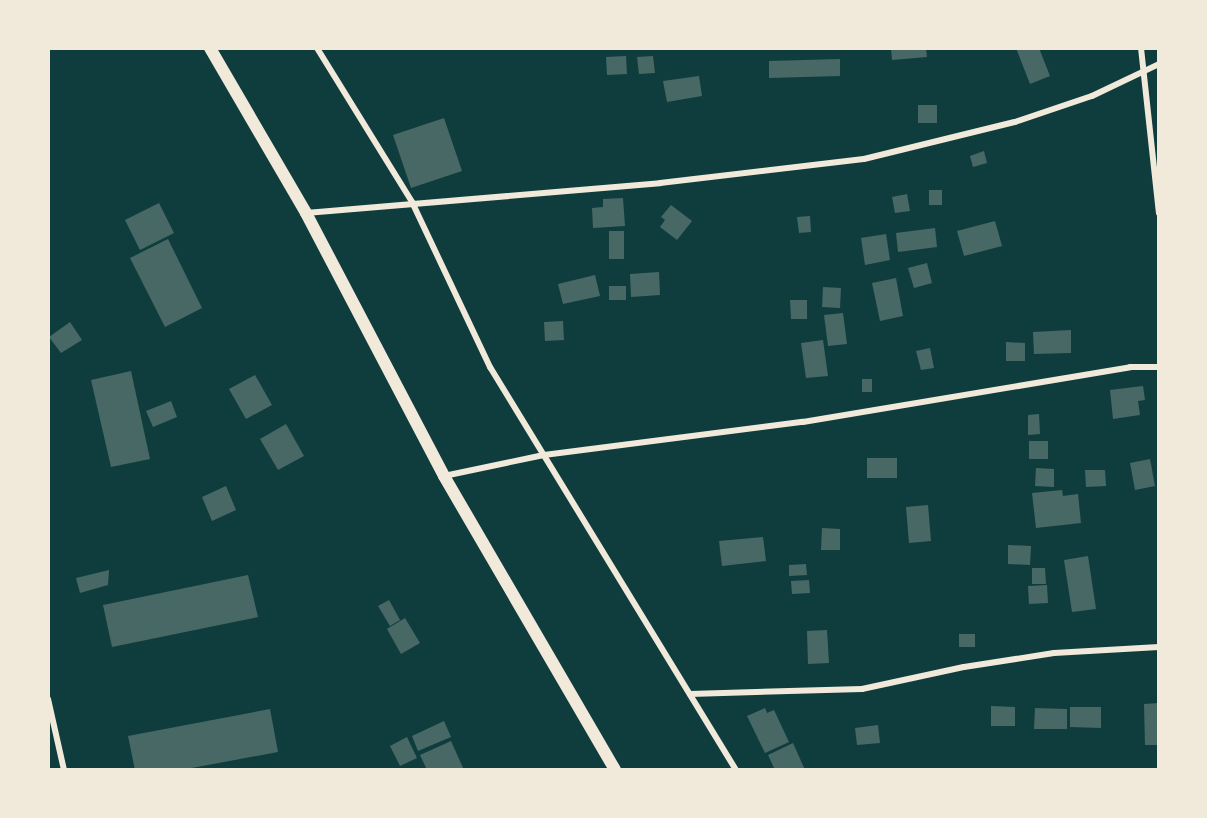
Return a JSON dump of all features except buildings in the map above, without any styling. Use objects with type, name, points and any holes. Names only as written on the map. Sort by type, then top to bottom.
[{"type":"main road","points":[[210,48],[306,213],[444,476],[615,770]]},
{"type":"street","points":[[317,48],[412,202],[490,367],[736,770]]},
{"type":"street","points":[[1141,48],[1159,213]]},
{"type":"street","points":[[306,213],[412,202],[660,183],[864,159],[1015,122],[1092,96],[1159,64]]},
{"type":"street","points":[[444,476],[544,455],[814,420],[1130,367],[1159,367]]},
{"type":"street","points":[[690,694],[862,689],[964,667],[1054,653],[1159,647]]},
{"type":"street","points":[[48,699],[64,770]]}]
